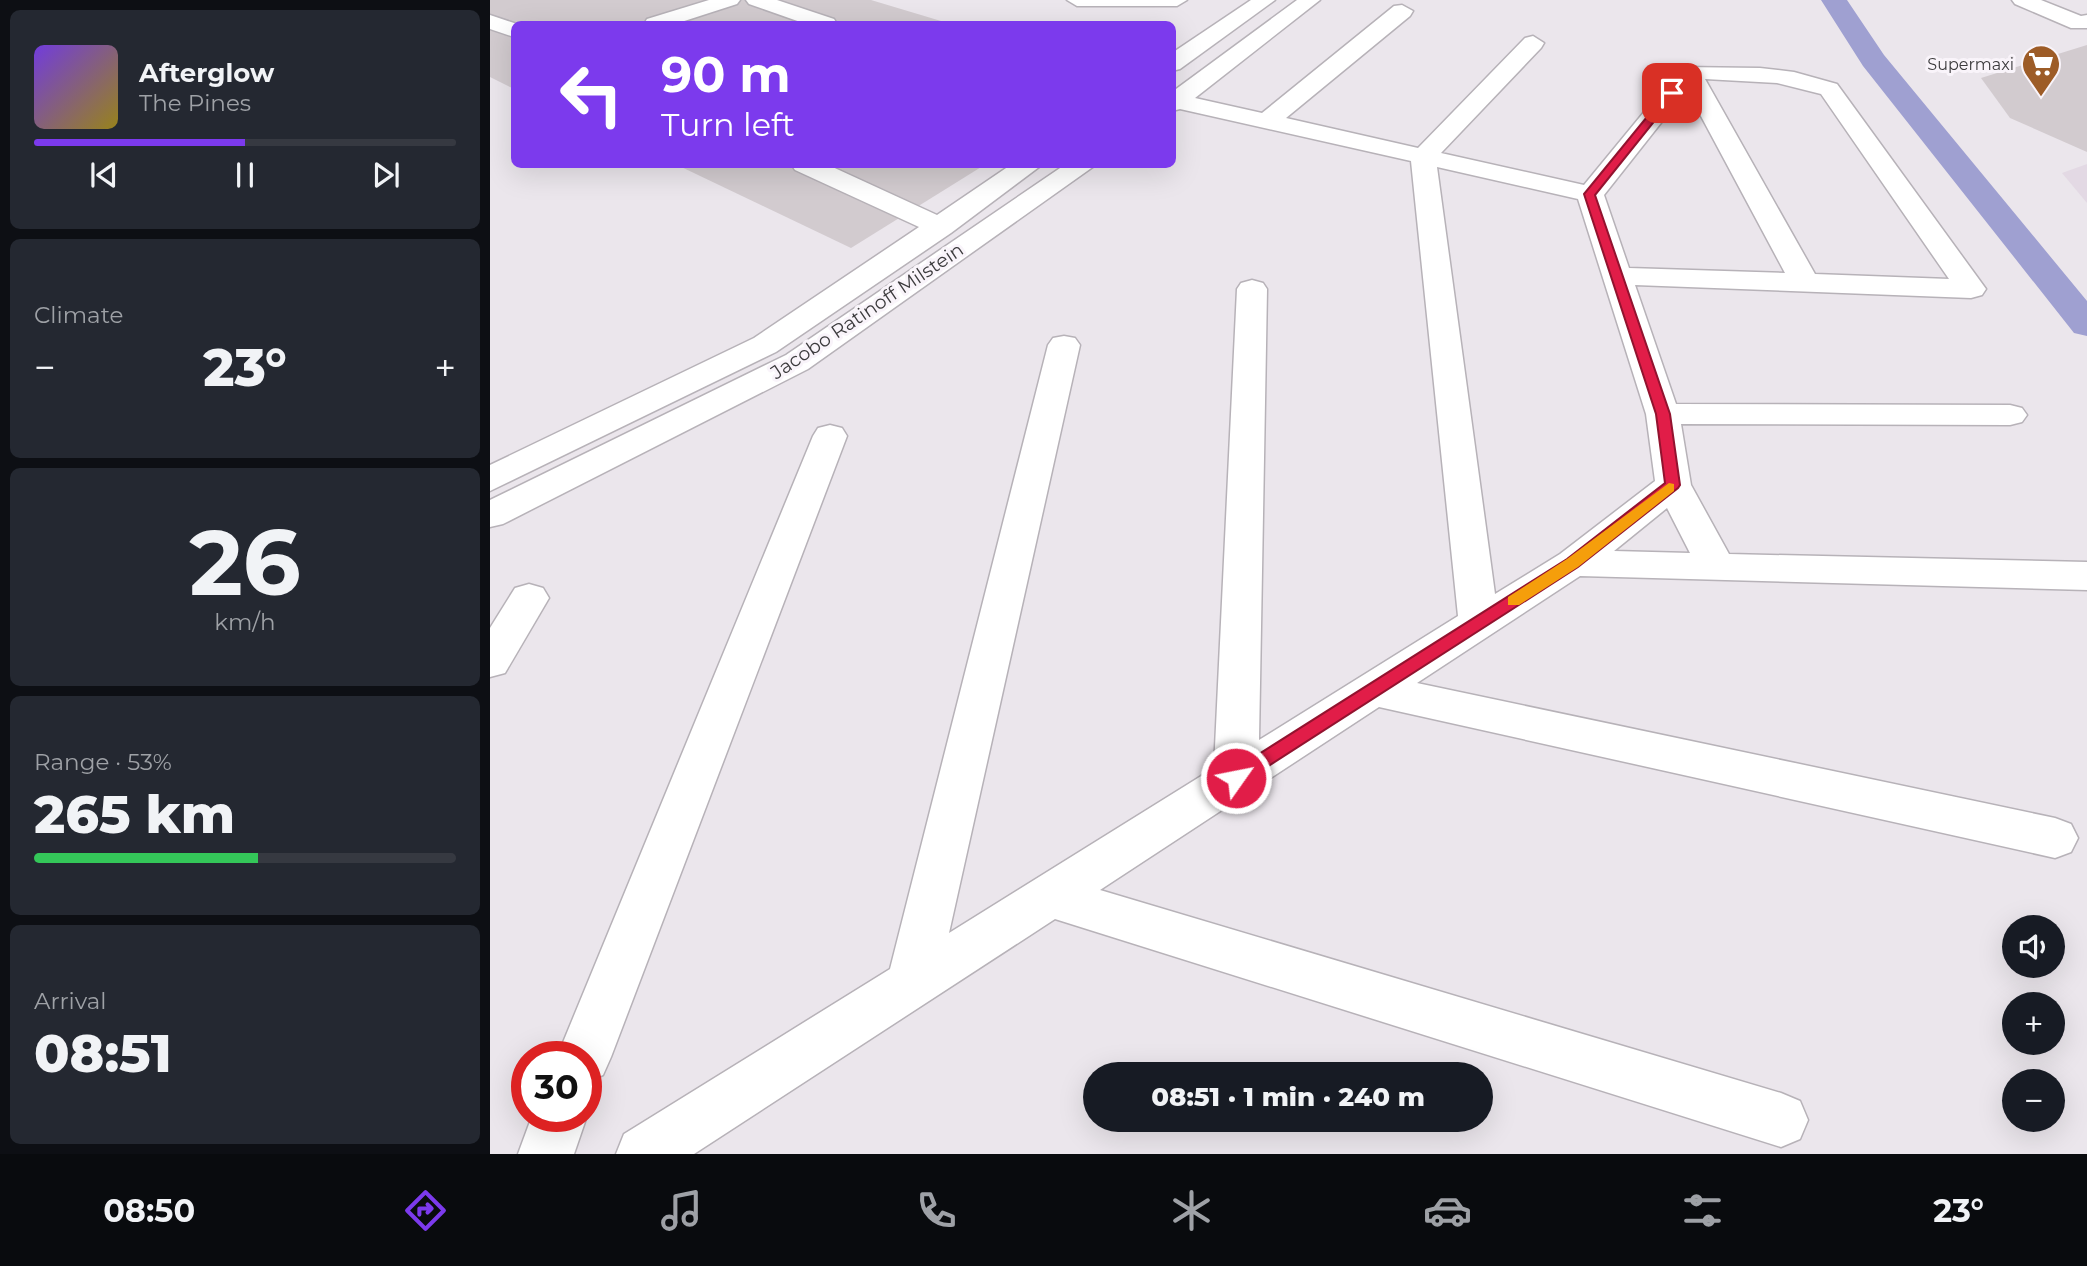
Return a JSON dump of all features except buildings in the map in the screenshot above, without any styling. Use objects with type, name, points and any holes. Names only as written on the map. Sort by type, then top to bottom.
[{"type":"street","points":[[664,21],[730,0]]},
{"type":"street","points":[[756,0],[817,21]]},
{"type":"street","points":[[1050,0],[1112,20]]},
{"type":"street","points":[[1077,0],[1177,0]]},
{"type":"street","points":[[1176,61],[1265,0]]},
{"type":"street","points":[[1176,101],[1310,0]]},
{"type":"street","points":[[2022,0],[2079,23],[2087,21]]},
{"type":"street","points":[[1267,121],[1402,11]]},
{"type":"street","points":[[490,21],[511,30]]},
{"type":"street","points":[[1176,41],[1237,55]]},
{"type":"street","points":[[1423,157],[1533,43]]},
{"type":"street","points":[[1590,194],[1689,72]]},
{"type":"street","points":[[1617,276],[1971,289],[1829,89],[1770,74],[1689,72]]},
{"type":"street","points":[[1689,72],[1806,285]]},
{"type":"street","points":[[1176,102],[1590,194]]},
{"type":"street","points":[[1423,157],[1479,623]]},
{"type":"street","points":[[812,168],[941,227]]},
{"type":"street","name":"Jacobo Ratinoff Milstein","points":[[490,479],[765,345],[1024,168]]},
{"type":"street","name":"Jacobo Ratinoff Milstein","points":[[490,515],[797,362],[1078,168]]},
{"type":"street","points":[[1590,194],[1663,414],[1672,485],[1717,567]]},
{"type":"street","points":[[1236,778],[1252,289]]},
{"type":"street","points":[[912,984],[1064,345]]},
{"type":"street","points":[[1663,414],[2010,415]]},
{"type":"street","points":[[590,1041],[830,436]]},
{"type":"street","points":[[644,1154],[1573,563],[1672,485]]},
{"type":"street","points":[[1573,563],[2087,576]]},
{"type":"street","points":[[490,662],[529,598]]},
{"type":"street","points":[[1374,690],[2055,838]]},
{"type":"street","points":[[1049,896],[1781,1120]]},
{"type":"street","points":[[546,1154],[554,1132]]},
{"type":"shaded area","points":[[2087,164],[2087,203],[2062,173]]},
{"type":"waterway","points":[[1834,0],[1873,60],[2087,325]]},
{"type":"slow traffic","points":[[1514,601],[1573,563],[1669,488]]},
{"type":"place","name":"Supermaxi","points":[[2041,98]]},
{"type":"route","points":[[1236,778],[1573,563],[1672,485],[1663,414],[1590,194],[1672,93]]}]
